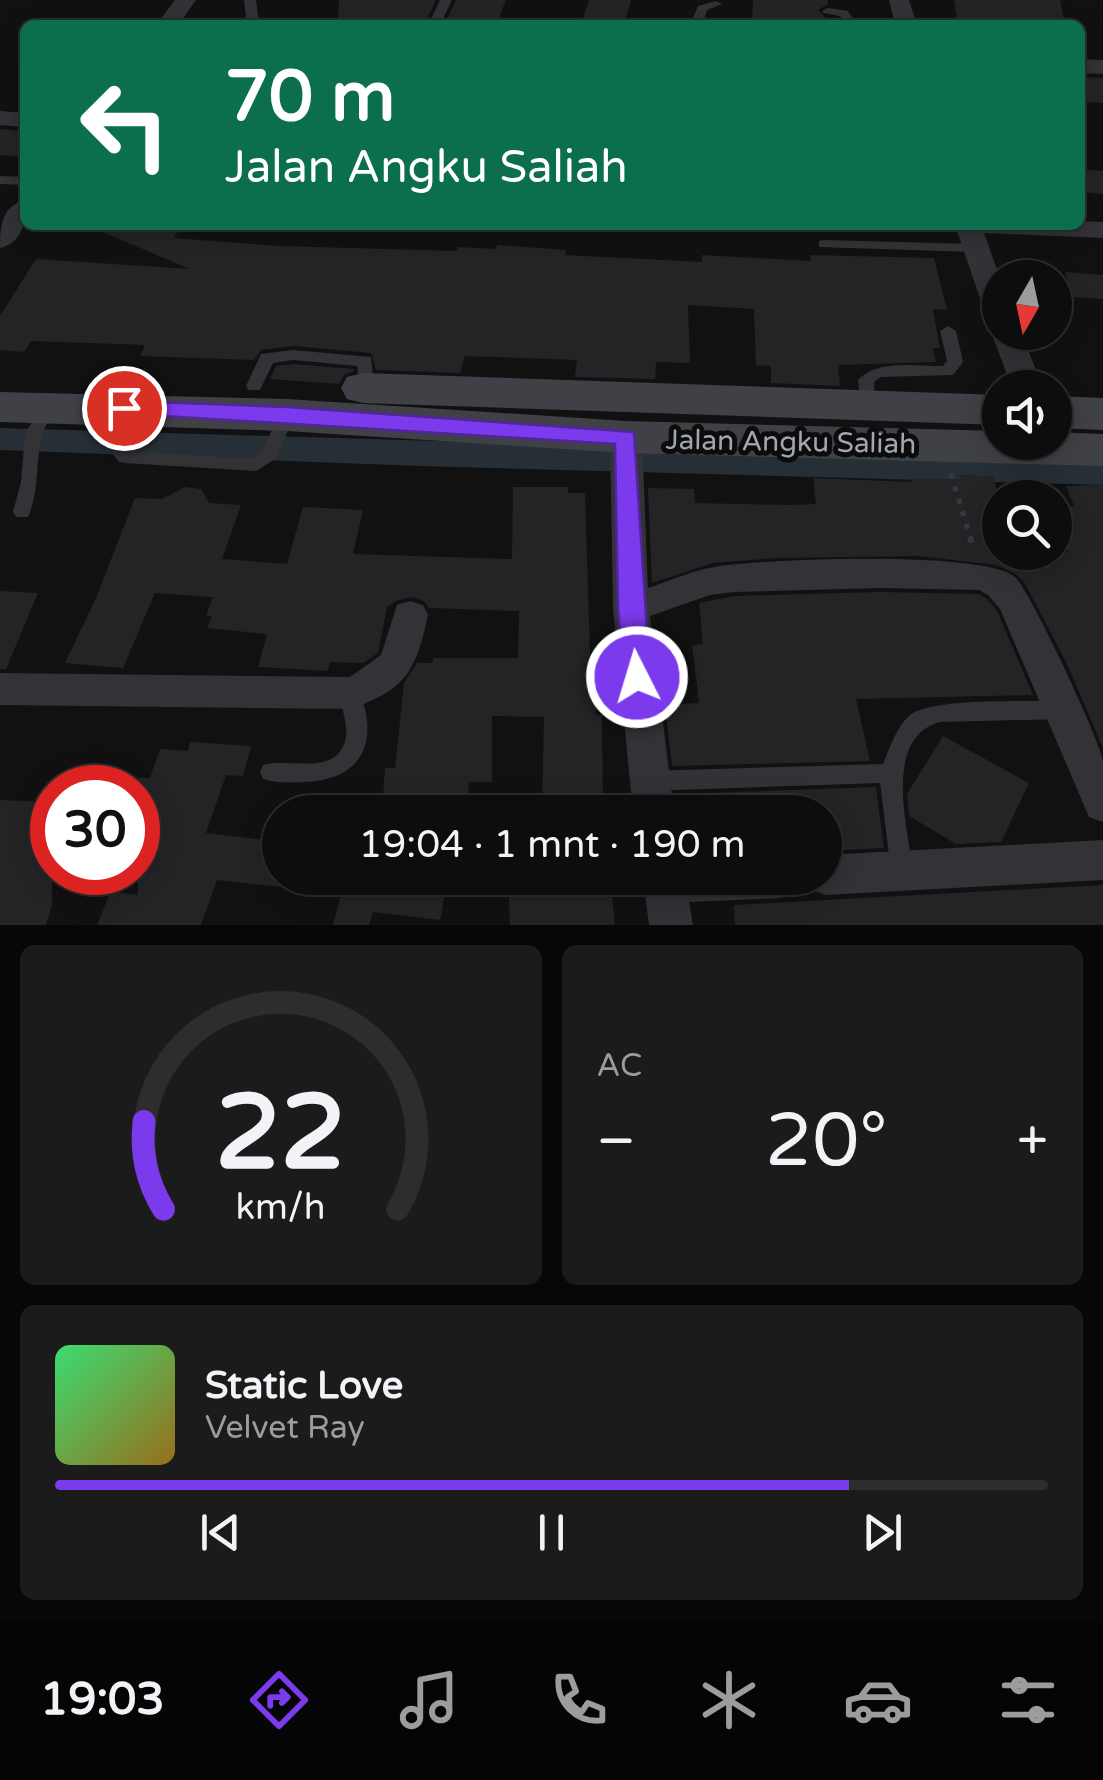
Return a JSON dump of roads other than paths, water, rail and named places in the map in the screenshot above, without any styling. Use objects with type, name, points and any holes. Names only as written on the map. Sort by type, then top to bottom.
[{"type":"main road","name":"Jalan Angku Saliah","points":[[0,376],[276,416],[627,452],[982,438]]},
{"type":"main road","name":"Jalan Angku Saliah","points":[[32,416],[118,422],[276,416],[366,388],[982,409]]},
{"type":"main road","name":"Jalan Angku Saliah","points":[[1072,426],[1103,414]]},
{"type":"main road","name":"Jalan Angku Saliah","points":[[1072,441],[1103,450]]},
{"type":"street","points":[[171,20],[186,0]]},
{"type":"street","points":[[0,240],[20,214]]},
{"type":"street","points":[[982,263],[972,233],[1103,230]]},
{"type":"street","points":[[627,452],[631,608],[650,795]]},
{"type":"street","points":[[631,608],[708,582],[734,578],[880,574],[982,577],[1002,585],[1015,602],[1103,804]]},
{"type":"street","points":[[0,690],[350,694],[390,675],[399,660],[410,615]]},
{"type":"street","points":[[842,874],[1103,860]]},
{"type":"lane","points":[[698,20],[702,8],[716,4]]},
{"type":"lane","points":[[828,11],[844,13],[848,20]]},
{"type":"lane","points":[[824,244],[972,233]]},
{"type":"lane","points":[[867,406],[866,380],[876,372],[947,371],[955,362],[948,331]]},
{"type":"lane","points":[[22,512],[30,482],[32,416]]},
{"type":"lane","points":[[271,772],[312,774],[343,766],[351,752],[356,726],[350,694]]},
{"type":"lane","points":[[902,872],[890,773],[906,736],[919,719],[940,713],[1063,710]]},
{"type":"lane","points":[[670,795],[890,773]]},
{"type":"waterway","points":[[0,439],[421,455],[1103,473]]}]
